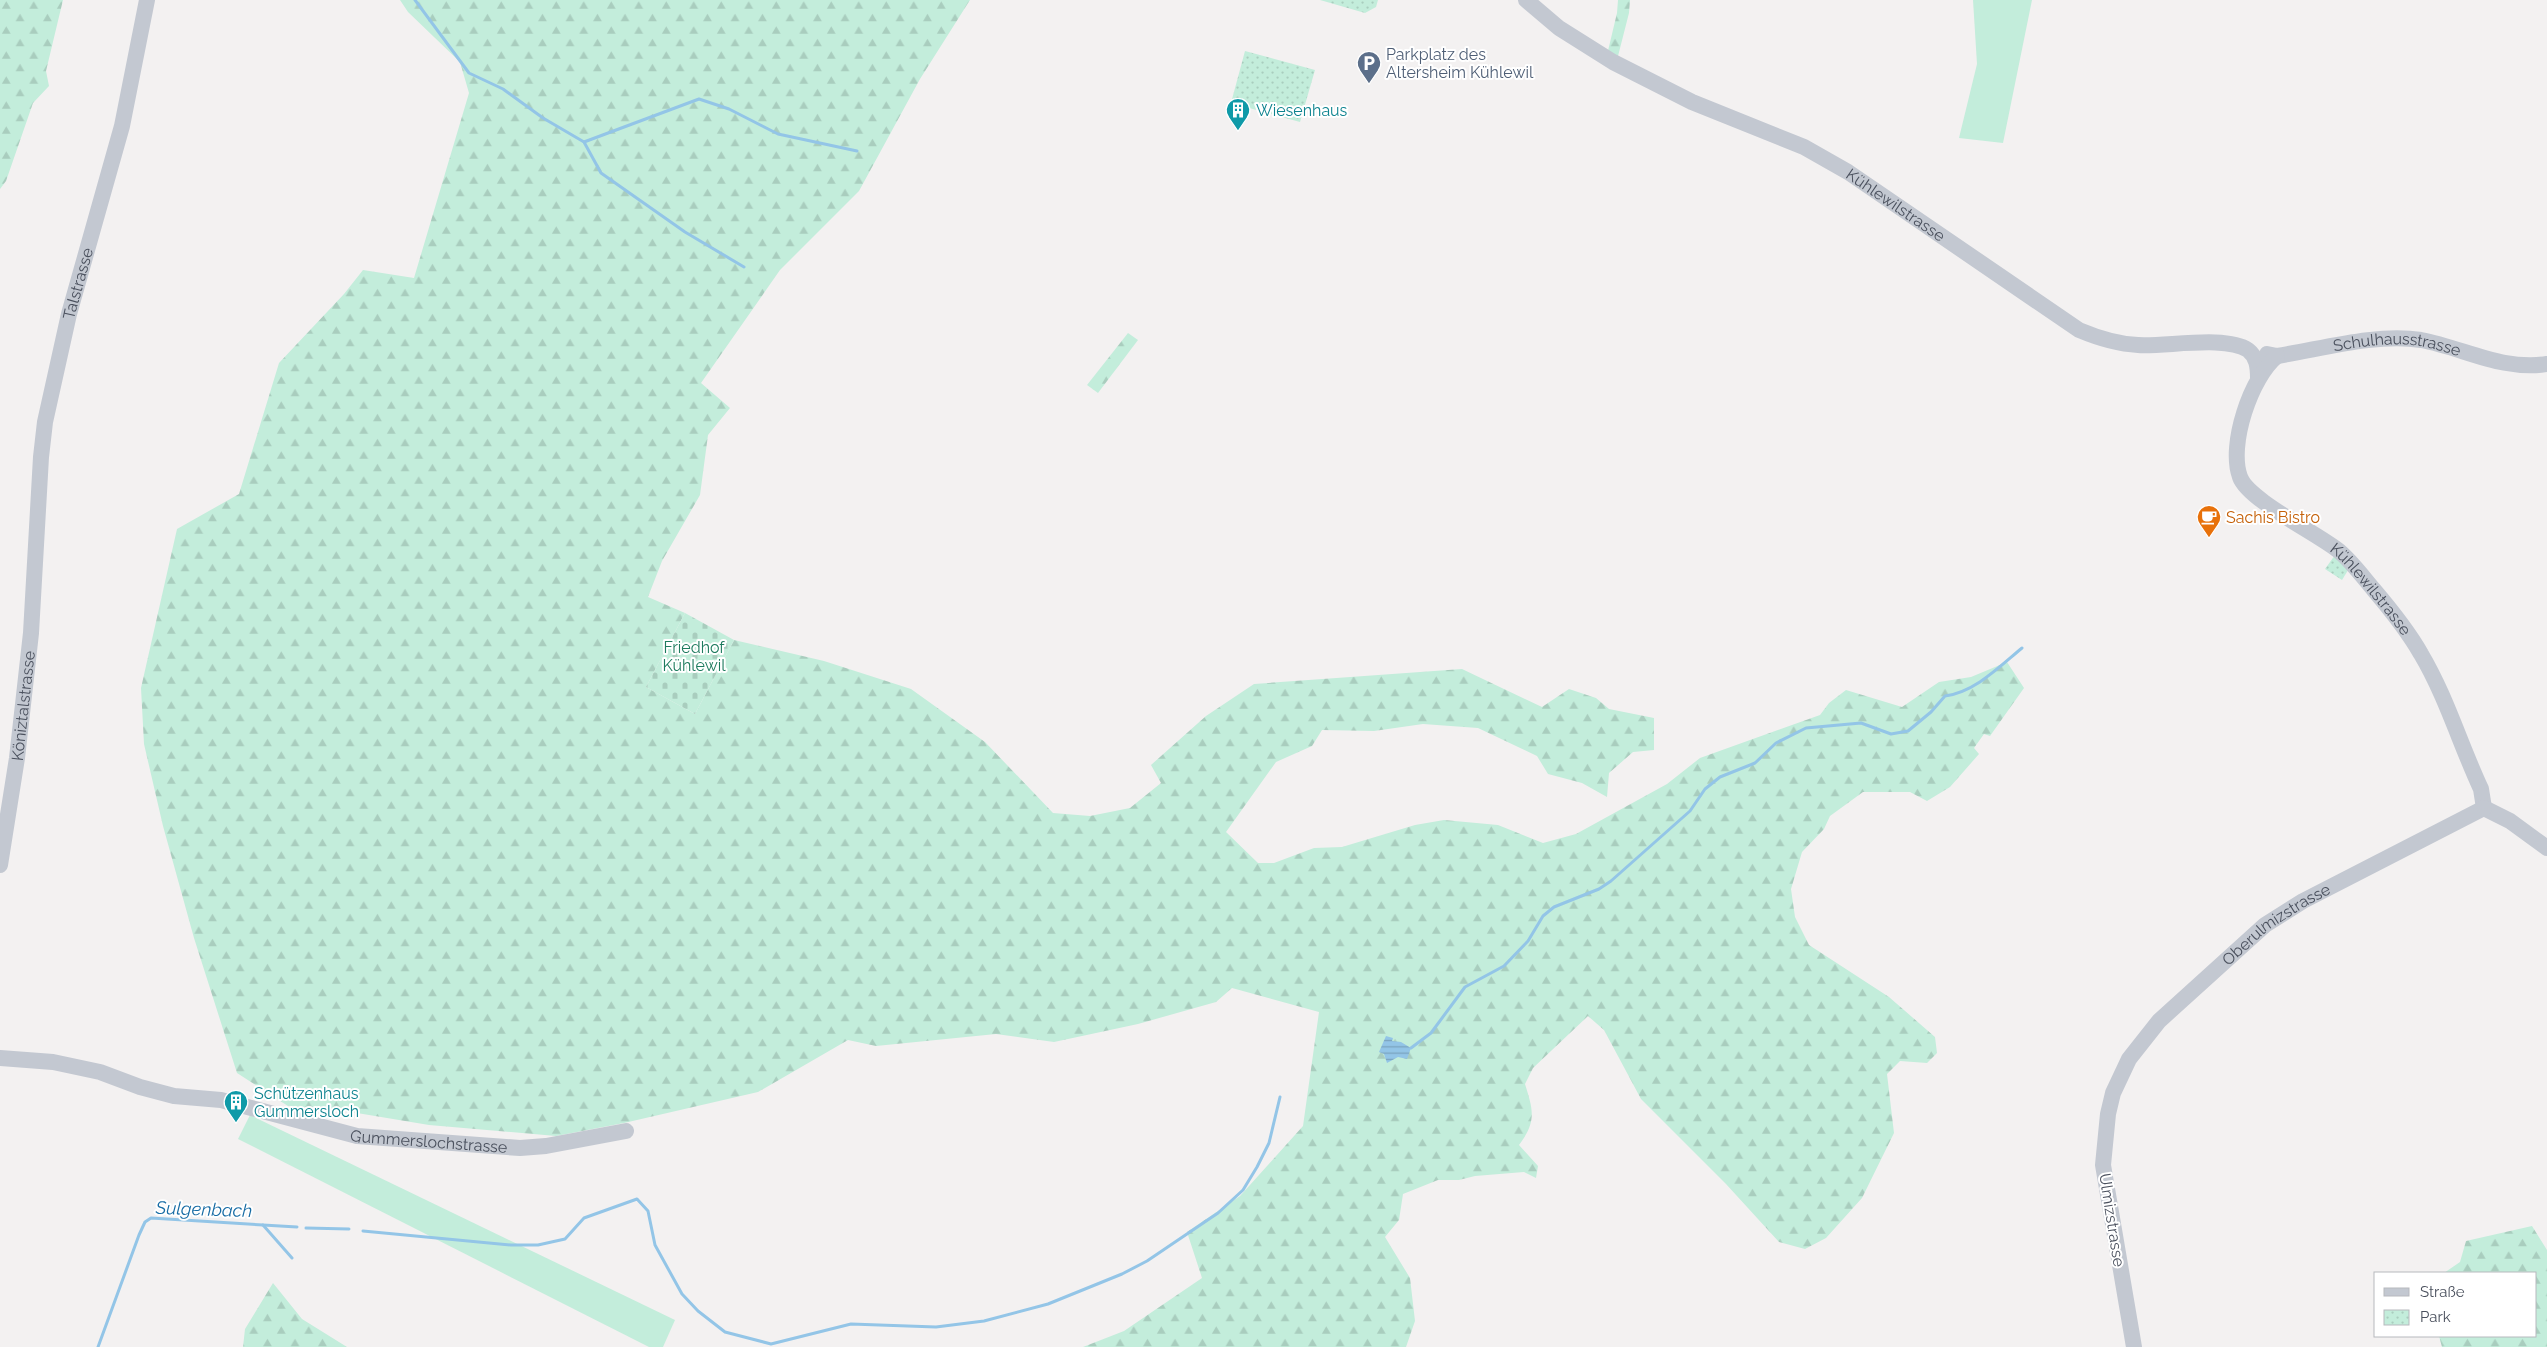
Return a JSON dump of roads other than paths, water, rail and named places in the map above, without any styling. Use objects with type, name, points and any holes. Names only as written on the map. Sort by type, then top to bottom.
[{"type":"street","name":"Talstrasse","points":[[35,573],[41,457],[51,393],[68,314],[122,126],[146,0]]},
{"type":"street","name":"Kühlewilstrasse","points":[[1526,0],[1559,28],[1621,66],[1692,102],[1804,147],[1848,172],[2079,330],[2108,341],[2130,345],[2211,343],[2232,345],[2248,350]]},
{"type":"street","name":"Schulhausstrasse","points":[[2248,350],[2277,356],[2398,338],[2434,344],[2488,360],[2512,364],[2547,364]]},
{"type":"street","points":[[2248,350],[2257,362],[2258,378]]},
{"type":"street","name":"Kühlewilstrasse","points":[[2277,356],[2258,378],[2245,412],[2237,465],[2242,483],[2252,493],[2341,552],[2394,614],[2416,645],[2431,672],[2481,789],[2484,808]]},
{"type":"street","name":"Köniztalstrasse","points":[[0,865],[17,758],[35,573]]},
{"type":"street","points":[[2484,808],[2510,821],[2547,848]]},
{"type":"street","name":"Oberulmizstrasse","points":[[2113,1093],[2129,1059],[2146,1036],[2265,925],[2311,897],[2484,808]]},
{"type":"street","name":"Gummerslochstrasse","points":[[0,1058],[53,1062],[100,1072],[140,1087],[174,1096],[221,1100],[357,1136],[520,1148],[546,1146],[626,1130]]},
{"type":"street","name":"Ulmizstrasse","points":[[2113,1093],[2108,1114],[2103,1165],[2134,1347]]},
{"type":"water","points":[[1386,1036],[1393,1038],[1392,1041],[1401,1042],[1411,1048],[1407,1059],[1398,1057],[1387,1063],[1384,1054],[1379,1052]]},
{"type":"waterway","points":[[415,0],[469,73],[503,89],[543,118],[584,142],[601,173],[685,232],[744,267]]},
{"type":"waterway","points":[[584,142],[699,99],[729,109],[778,134],[857,151]]},
{"type":"waterway","points":[[1411,1048],[1431,1033],[1465,987],[1504,966],[1528,941],[1543,916],[1554,907],[1599,889],[1611,881],[1690,811],[1705,789],[1720,777],[1755,763],[1776,743],[1806,728],[1861,723],[1891,734],[1908,731],[1931,712],[1945,696],[1956,694],[1986,678],[2022,648]]},
{"type":"waterway","points":[[363,1231],[511,1245],[538,1245],[565,1239],[584,1218],[637,1199],[648,1211],[655,1245],[682,1294],[698,1311],[725,1332],[771,1344],[851,1324],[936,1327],[984,1321],[1048,1304],[1122,1274],[1147,1261],[1218,1213],[1243,1190],[1257,1167],[1269,1143],[1280,1097]]},
{"type":"waterway","name":"Sulgenbach","points":[[98,1347],[139,1235],[145,1222],[151,1218],[263,1225],[292,1258]]},
{"type":"waterway","points":[[263,1225],[297,1227]]},
{"type":"waterway","points":[[306,1228],[349,1229]]},
{"type":"place","name":"Parkplatz des Altersheim Kühlewil","points":[[1369,84]]},
{"type":"place","name":"Wiesenhaus","points":[[1238,131]]},
{"type":"place","name":"Sachis Bistro","points":[[2209,538]]},
{"type":"place","name":"Schützenhaus Gummersloch","points":[[236,1123]]},
{"type":"park label","name":"Friedhof Kühlewil","points":[[694,656]]}]
